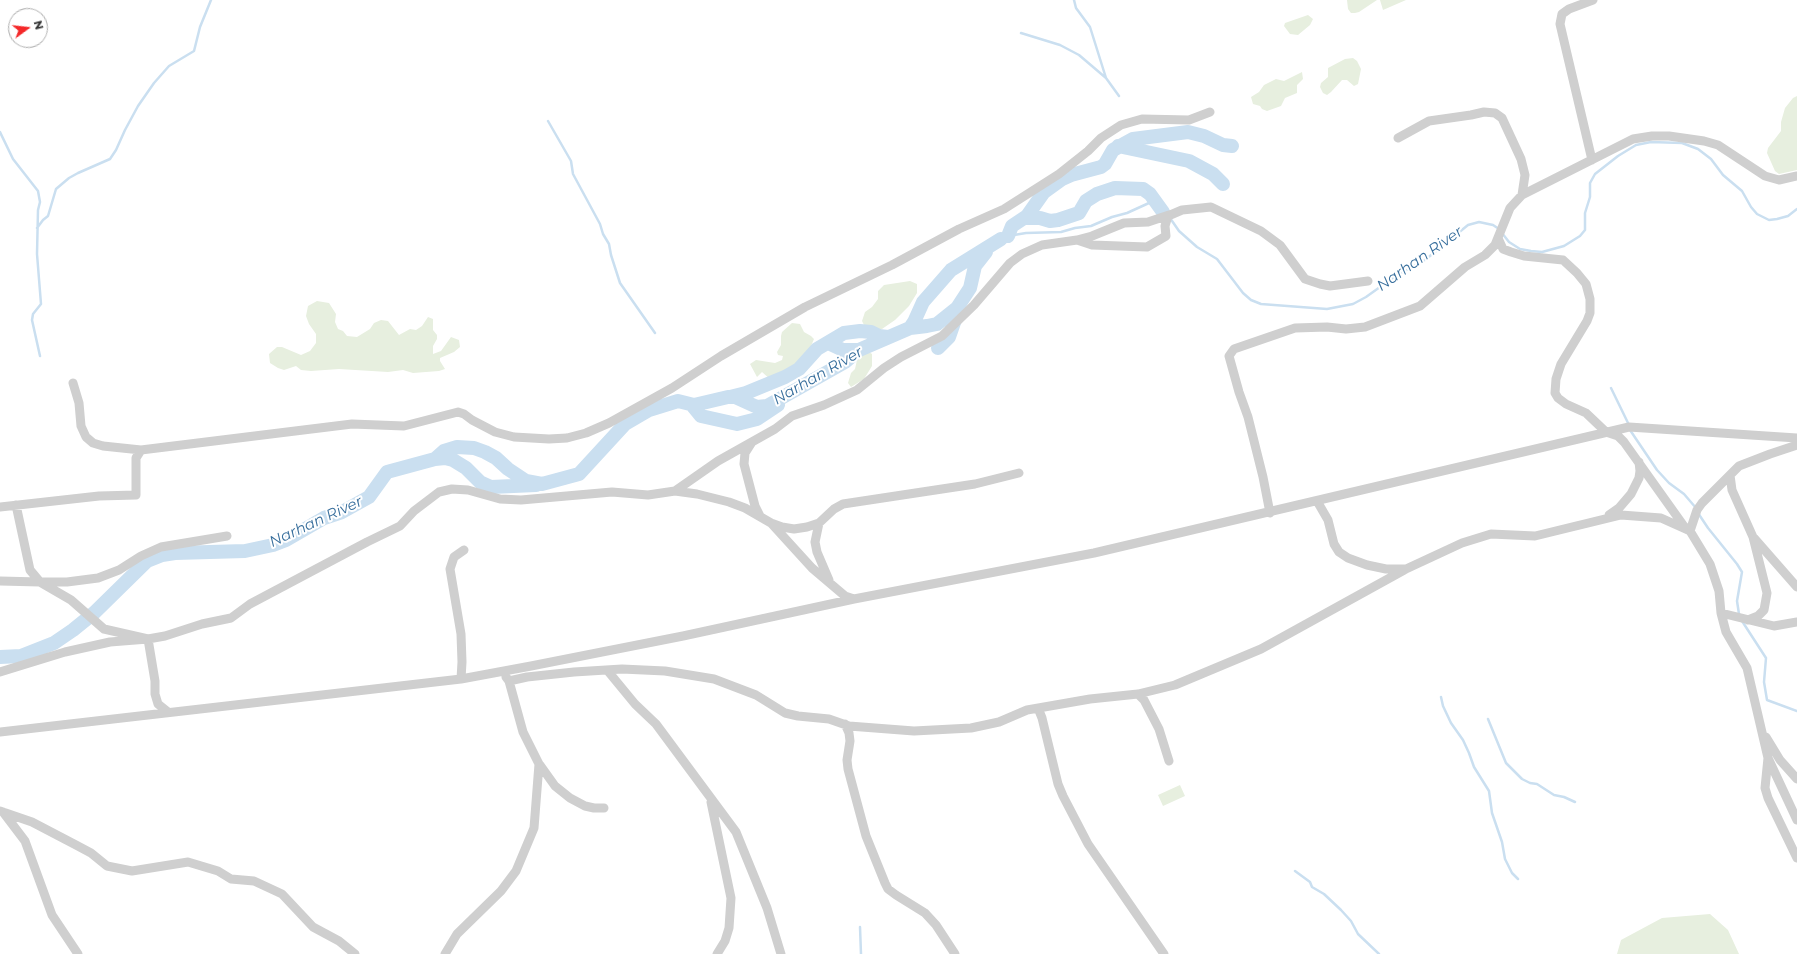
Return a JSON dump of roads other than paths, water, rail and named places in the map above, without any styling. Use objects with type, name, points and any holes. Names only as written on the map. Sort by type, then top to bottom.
[{"type":"street","points":[[1592,160],[1560,24],[1562,14],[1565,11],[1593,0]]},
{"type":"street","points":[[73,383],[79,403],[81,426],[86,437],[92,443],[102,446],[141,450],[352,424],[404,426],[458,412],[489,429],[514,437],[549,439],[567,438],[586,433],[609,423],[672,388],[721,356],[806,307],[892,265],[959,229],[1004,209],[1058,174],[1088,151],[1101,138],[1121,125],[1142,119],[1189,120],[1210,112]]},
{"type":"street","points":[[1398,138],[1429,120],[1484,112],[1495,113],[1502,118],[1520,158],[1525,175],[1522,195]]},
{"type":"street","points":[[1270,513],[1263,477],[1248,417],[1229,356],[1234,349],[1295,328],[1306,329],[1327,327],[1346,329],[1365,327],[1420,306],[1465,267],[1485,255],[1495,245],[1510,208],[1522,195],[1633,139],[1669,136],[1718,145],[1765,176],[1779,180],[1797,176]]},
{"type":"street","points":[[675,491],[718,461],[775,429],[792,416],[824,405],[857,390],[884,368],[901,357],[942,336],[974,305],[1010,263],[1022,254],[1042,245],[1077,240],[1092,236],[1124,222],[1148,222],[1182,210],[1211,207],[1260,231],[1280,245],[1305,279],[1330,286],[1368,281]]},
{"type":"street","points":[[1077,240],[1092,245],[1147,246],[1166,236],[1165,226],[1170,214]]},
{"type":"street","points":[[1498,238],[1503,249],[1511,252],[1524,256],[1563,260],[1586,284],[1590,299],[1590,313],[1587,322],[1561,364],[1556,380],[1555,393],[1558,398],[1566,404],[1586,413],[1606,432],[1618,436],[1639,462],[1688,530],[1710,564],[1719,591],[1726,632],[1747,668],[1768,758],[1797,820]]},
{"type":"street","points":[[0,732],[460,679],[684,636],[854,599],[1094,553],[1270,513],[1629,427],[1797,438]]},
{"type":"street","points":[[754,440],[745,453],[744,464],[751,492],[760,516]]},
{"type":"street","points":[[1688,530],[1697,510],[1702,503],[1739,466],[1797,445]]},
{"type":"street","points":[[0,506],[99,496],[136,495],[136,458],[141,450]]},
{"type":"street","points":[[1605,519],[1619,508],[1631,494],[1639,478],[1639,462]]},
{"type":"street","points":[[0,672],[65,652],[110,642],[165,636],[202,624],[231,618],[250,604],[400,526],[414,511],[439,492],[452,489],[468,490],[500,499],[521,500],[612,492],[648,495],[675,491],[697,494],[729,502],[760,516],[771,523],[794,529],[807,527],[818,523],[834,509],[843,504],[975,484],[1019,473]]},
{"type":"street","points":[[1730,475],[1732,490],[1753,537],[1767,594],[1764,610],[1758,616],[1748,620]]},
{"type":"street","points":[[1317,501],[1328,520],[1334,544],[1339,552],[1348,558],[1367,565],[1386,569],[1406,569]]},
{"type":"street","points":[[16,505],[30,570],[40,582],[71,600],[104,629],[148,639]]},
{"type":"street","points":[[509,681],[528,677],[622,669],[665,671],[714,679],[736,686],[756,695],[785,713],[798,716],[829,719],[845,724],[907,731],[971,728],[999,722],[1027,710],[1090,699],[1138,694],[1174,685],[1262,649],[1406,569],[1462,543],[1491,534],[1535,536],[1621,515],[1661,518],[1688,530]]},
{"type":"street","points":[[771,523],[812,568],[845,596],[854,599]]},
{"type":"street","points":[[818,523],[815,542],[817,552],[832,586]]},
{"type":"street","points":[[0,580],[68,582],[98,578],[119,570],[141,556],[161,547],[227,536]]},
{"type":"street","points":[[1753,537],[1797,587]]},
{"type":"street","points":[[460,679],[462,662],[461,634],[450,569],[454,557],[464,550]]},
{"type":"street","points":[[1722,613],[1774,626],[1783,626],[1797,622]]},
{"type":"street","points":[[148,639],[155,681],[155,694],[158,704],[168,712]]},
{"type":"street","points":[[607,670],[635,704],[656,724],[736,832],[767,908],[781,954]]},
{"type":"street","points":[[501,671],[509,681],[523,732],[539,764],[555,786],[570,798],[585,806],[604,808]]},
{"type":"street","points":[[1138,694],[1144,700],[1159,729],[1169,762]]},
{"type":"street","points":[[1038,708],[1042,718],[1058,784],[1063,796],[1088,844],[1164,954]]},
{"type":"street","points":[[845,724],[849,733],[850,741],[846,760],[848,769],[866,836],[885,883],[888,889],[925,913],[936,925],[955,954]]},
{"type":"street","points":[[1762,728],[1780,760],[1797,779]]},
{"type":"street","points":[[1768,758],[1765,780],[1766,793],[1797,858]]},
{"type":"street","points":[[445,954],[457,934],[501,891],[519,865],[534,828],[539,764]]},
{"type":"street","points":[[710,796],[731,898],[729,928],[717,954]]},
{"type":"street","points":[[2,811],[25,841],[52,915],[78,954]]},
{"type":"street","points":[[2,811],[32,822],[76,845],[91,853],[107,866],[132,870],[188,862],[218,871],[231,879],[254,881],[282,894],[313,927],[339,941],[355,954]]},
{"type":"waterway","points":[[37,228],[48,216],[56,189],[69,178],[110,159],[138,106],[154,83],[169,66],[194,51],[200,27],[211,0]]},
{"type":"waterway","points":[[1074,0],[1076,8],[1090,27],[1106,78]]},
{"type":"waterway","points":[[1021,33],[1060,45],[1079,55],[1106,78],[1119,96]]},
{"type":"waterway","points":[[548,121],[571,161],[573,174],[609,244],[620,283],[655,333]]},
{"type":"waterway","points":[[0,132],[13,159],[38,191],[40,202],[38,210],[37,254],[41,304],[33,314],[32,320],[40,356]]},
{"type":"waterway","points":[[1008,236],[1012,226],[1027,216],[1044,192],[1062,179],[1071,175],[1101,167],[1105,164],[1113,150],[1133,139],[1188,132],[1204,136],[1223,145],[1232,146]]},
{"type":"waterway","name":"Narhan River","points":[[1502,233],[1509,242],[1520,249],[1542,252],[1564,246],[1580,236],[1585,230],[1585,213],[1590,197],[1590,183],[1595,174],[1618,156],[1636,145],[1651,142],[1682,143],[1698,149],[1711,159],[1723,175],[1742,191],[1751,207],[1757,214],[1769,220],[1788,216],[1797,209]]},
{"type":"waterway","points":[[1118,146],[1189,161],[1213,174],[1223,184]]},
{"type":"waterway","name":"Narhan River","points":[[1024,218],[1040,218],[1050,221],[1058,220],[1079,213],[1086,201],[1097,194],[1115,188],[1143,189],[1150,194],[1163,212]]},
{"type":"waterway","name":"Narhan River","points":[[1001,239],[1008,236],[1026,233],[1061,232],[1091,226],[1149,203],[1156,205],[1163,212]]},
{"type":"waterway","name":"Narhan River","points":[[1170,218],[1179,231],[1197,247],[1217,259],[1243,293],[1251,300],[1261,304],[1327,309],[1353,304],[1366,297],[1394,277],[1425,260],[1468,225],[1479,222],[1493,225],[1499,229]]},
{"type":"waterway","name":"Narhan River","points":[[0,657],[21,656],[54,643],[94,613],[147,561],[162,555],[175,553],[245,551],[273,545],[286,540],[324,518],[342,512],[369,497],[387,472],[435,459],[444,451],[457,447],[474,448],[496,458],[508,469],[526,481],[542,484],[579,474],[625,424],[649,410],[678,401],[694,405],[728,397],[735,397],[757,407],[767,406],[845,362],[859,350],[910,328],[923,302],[951,270],[1001,239]]},
{"type":"waterway","points":[[910,328],[937,324],[957,308],[970,288],[975,266],[986,252]]},
{"type":"waterway","points":[[938,348],[949,337],[956,317]]},
{"type":"waterway","points":[[730,397],[746,393],[785,377],[799,369],[817,349],[844,333],[860,331],[871,332],[879,336],[888,337]]},
{"type":"waterway","points":[[828,343],[843,350],[859,350]]},
{"type":"waterway","points":[[1611,388],[1629,425]]},
{"type":"waterway","points":[[692,405],[701,416],[737,424],[757,419],[778,405]]},
{"type":"waterway","points":[[1630,430],[1657,470],[1669,483],[1684,494],[1696,508]]},
{"type":"waterway","points":[[435,459],[445,458],[453,460],[466,468],[480,482],[491,487],[536,485]]},
{"type":"waterway","points":[[1698,513],[1742,572],[1737,601],[1739,614]]},
{"type":"waterway","points":[[1742,621],[1766,658],[1764,682],[1767,700],[1797,711]]},
{"type":"waterway","points":[[1441,697],[1443,706],[1451,723],[1463,740],[1474,767],[1489,791],[1492,813],[1502,842],[1505,859],[1512,873],[1518,879]]},
{"type":"waterway","points":[[1488,719],[1506,763],[1522,779],[1530,783],[1537,784],[1554,795],[1564,797],[1575,802]]},
{"type":"waterway","points":[[1295,871],[1310,882],[1312,887],[1324,894],[1341,910],[1351,921],[1358,934],[1379,954]]},
{"type":"waterway","points":[[860,927],[861,954]]}]
